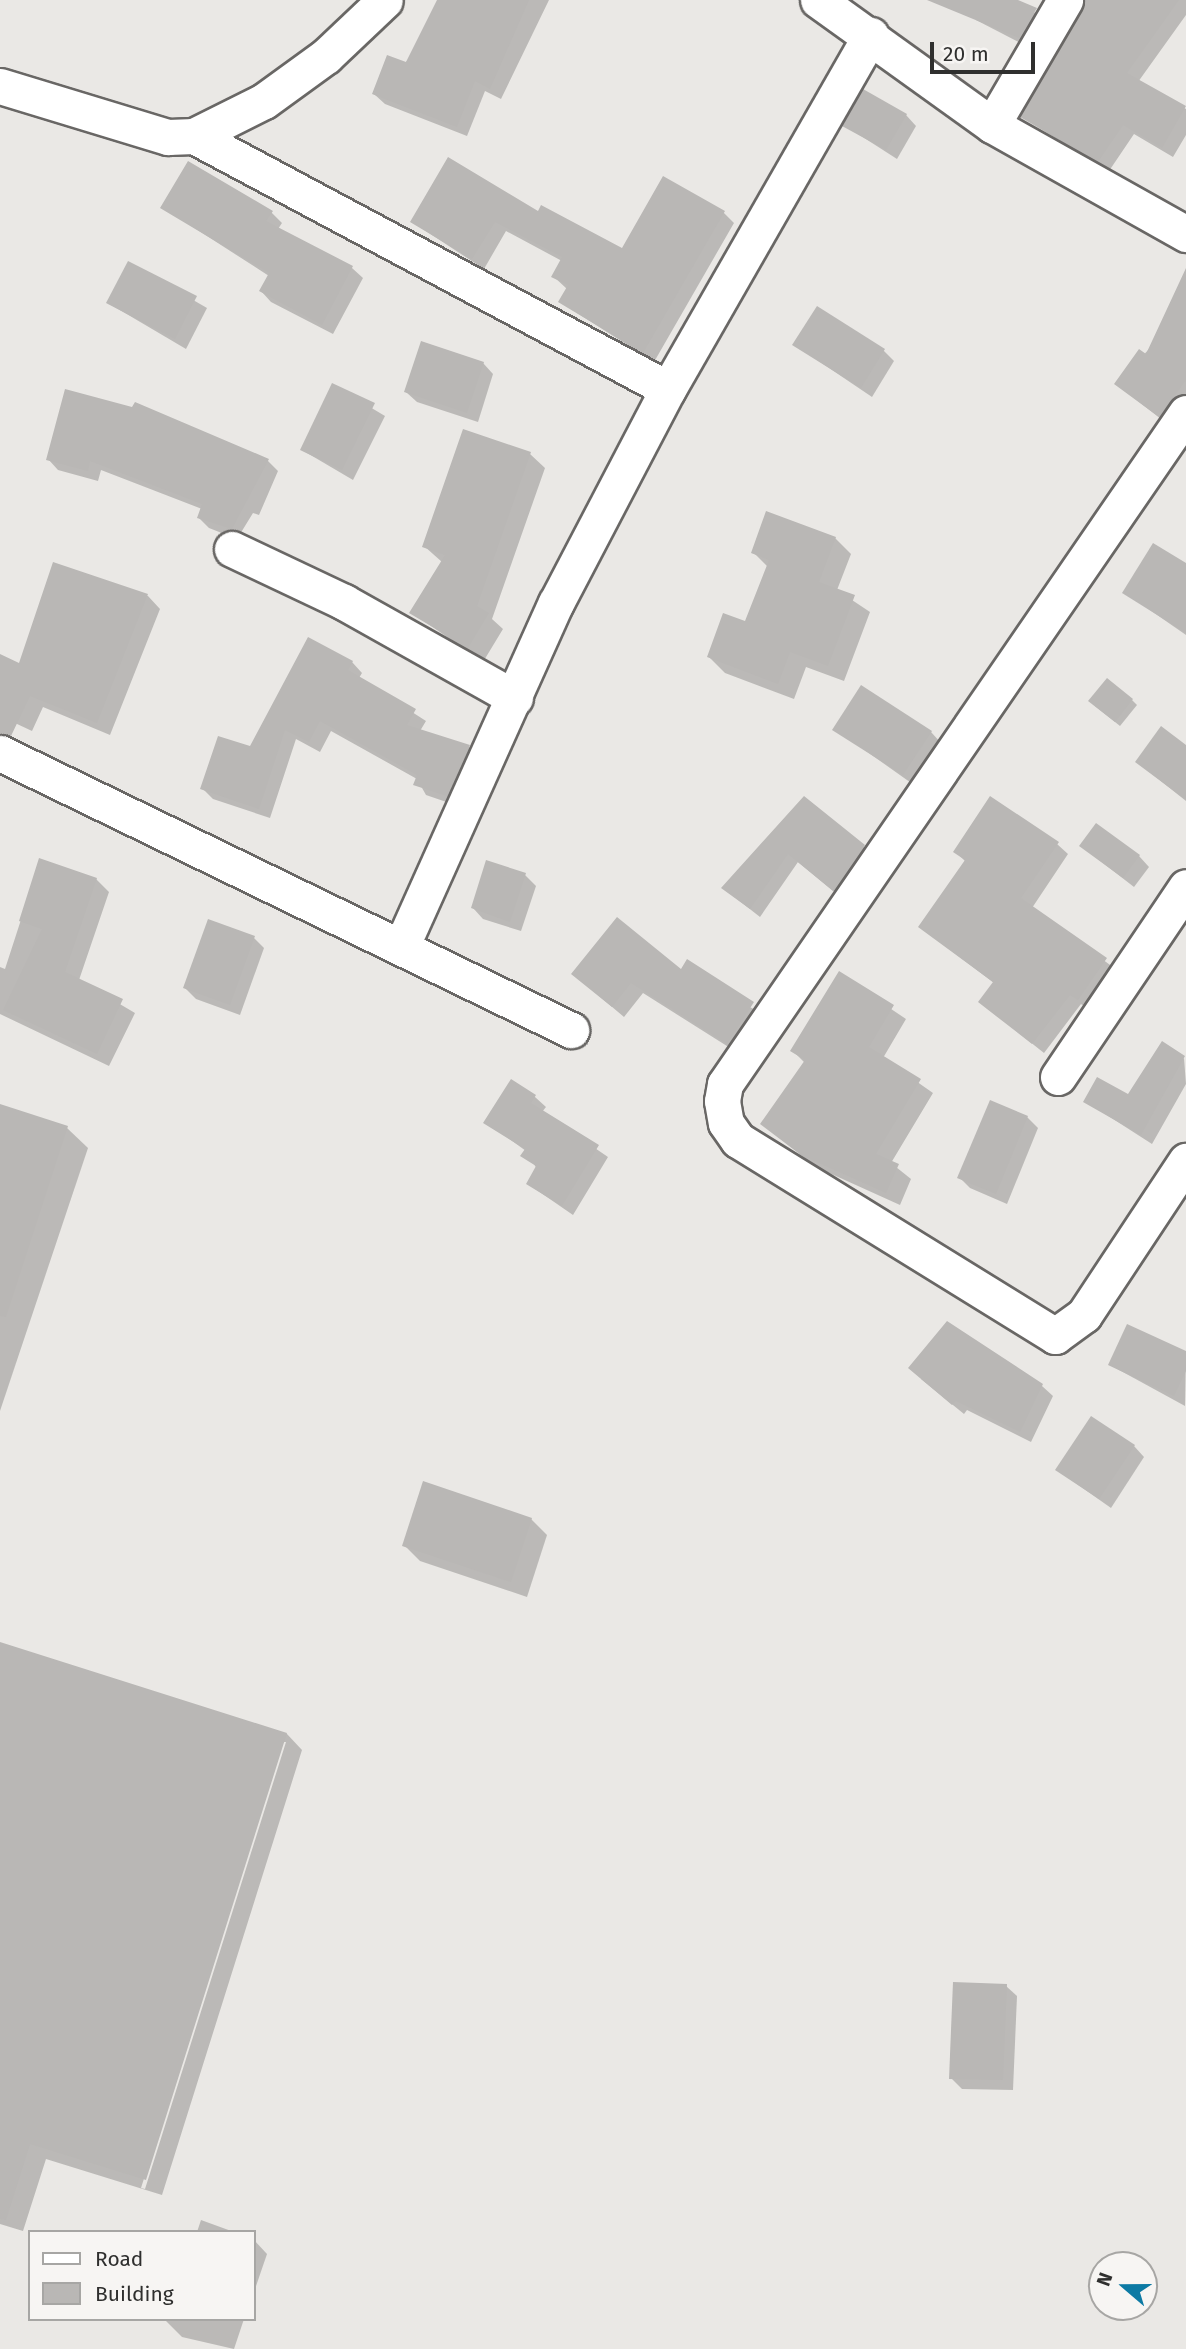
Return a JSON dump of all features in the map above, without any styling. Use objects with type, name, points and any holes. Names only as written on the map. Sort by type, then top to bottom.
[{"type":"street","points":[[0,86],[168,136],[194,136],[264,101],[326,56],[385,0]]},
{"type":"street","points":[[818,0],[871,35],[992,125],[1186,234]]},
{"type":"street","points":[[992,125],[1065,0]]},
{"type":"street","points":[[402,945],[516,698],[556,603],[668,389],[871,35]]},
{"type":"street","points":[[194,136],[668,389]]},
{"type":"street","points":[[1186,412],[725,1084],[722,1101],[726,1123],[738,1140],[1055,1336],[1084,1315],[1186,1161]]},
{"type":"street","points":[[232,549],[344,602],[516,698]]},
{"type":"street","points":[[0,753],[402,945],[571,1030]]},
{"type":"street","points":[[1058,1077],[1186,887]]},
{"type":"building","points":[[437,0],[529,0],[490,89],[475,81],[457,127],[372,94],[387,55],[406,62]]},
{"type":"building","points":[[927,0],[1018,0],[1037,8],[1019,38]]},
{"type":"building","points":[[1085,0],[1179,0],[1127,73],[1186,106],[1162,148],[1123,125],[1098,162],[1020,117]]},
{"type":"building","points":[[863,89],[907,114],[886,150],[842,126]]},
{"type":"building","points":[[448,157],[538,211],[541,205],[622,248],[663,176],[725,211],[643,353],[558,302],[568,285],[551,277],[562,257],[495,222],[472,259],[410,222]]},
{"type":"building","points":[[188,161],[273,211],[266,221],[353,266],[322,325],[259,291],[269,273],[160,208]]},
{"type":"building","points":[[128,261],[197,296],[175,339],[106,303]]},
{"type":"building","points":[[1186,268],[1186,380],[1159,417],[1114,384],[1139,349],[1146,354]]},
{"type":"building","points":[[817,306],[885,349],[861,388],[792,345]]},
{"type":"building","points":[[421,341],[484,362],[467,413],[404,392]]},
{"type":"building","points":[[332,383],[375,403],[342,470],[300,450]]},
{"type":"building","points":[[65,389],[132,407],[135,402],[269,459],[232,529],[197,518],[202,504],[90,461],[88,471],[46,460]]},
{"type":"building","points":[[463,429],[531,452],[477,606],[489,613],[468,648],[409,613],[445,555],[422,547]]},
{"type":"building","points":[[766,511],[836,537],[819,582],[855,595],[828,666],[790,652],[778,684],[707,657],[723,613],[745,621],[769,560],[751,553]]},
{"type":"building","points":[[1153,543],[1186,563],[1186,633],[1122,593]]},
{"type":"building","points":[[53,562],[148,594],[97,723],[30,696],[11,736],[0,733],[0,654],[19,663]]},
{"type":"building","points":[[308,637],[353,661],[348,670],[416,709],[407,725],[470,745],[447,796],[413,785],[417,775],[320,721],[309,742],[285,730],[259,809],[200,789],[218,736],[250,746]]},
{"type":"building","points":[[1107,678],[1133,699],[1115,722],[1088,701]]},
{"type":"building","points":[[861,685],[932,731],[903,775],[832,730]]},
{"type":"building","points":[[1161,726],[1186,745],[1186,800],[1135,762]]},
{"type":"building","points":[[804,796],[865,845],[833,891],[788,854],[750,909],[721,888]]},
{"type":"building","points":[[990,796],[1059,842],[1021,898],[1107,958],[1078,1000],[1070,995],[1032,1044],[978,1002],[993,982],[918,927],[965,860],[953,852]]},
{"type":"building","points":[[1096,823],[1140,855],[1123,878],[1079,846]]},
{"type":"building","points":[[39,858],[97,878],[65,972],[123,999],[97,1054],[3,1010],[42,929],[19,921]]},
{"type":"building","points":[[486,860],[526,873],[510,922],[471,908]]},
{"type":"building","points":[[617,917],[681,969],[687,959],[754,1002],[727,1044],[631,983],[612,1007],[571,974]]},
{"type":"building","points":[[208,919],[255,936],[230,1005],[183,988]]},
{"type":"building","points":[[839,971],[894,1005],[869,1047],[921,1079],[876,1154],[899,1164],[886,1193],[801,1155],[760,1124],[805,1060],[790,1051]]},
{"type":"building","points":[[1162,1041],[1185,1056],[1141,1135],[1083,1102],[1097,1077],[1128,1094]]},
{"type":"building","points":[[511,1079],[536,1095],[531,1103],[599,1145],[562,1206],[526,1184],[536,1166],[520,1156],[525,1149],[483,1123]]},
{"type":"building","points":[[990,1100],[1028,1116],[996,1194],[957,1178]]},
{"type":"building","points":[[0,1104],[68,1126],[6,1317],[0,1316]]},
{"type":"building","points":[[947,1321],[1043,1384],[1020,1432],[956,1401],[952,1405],[908,1368]]},
{"type":"building","points":[[1127,1324],[1186,1351],[1186,1371],[1174,1396],[1108,1365]]},
{"type":"building","points":[[1091,1416],[1135,1445],[1099,1499],[1055,1470]]},
{"type":"building","points":[[423,1481],[532,1518],[511,1582],[402,1546]]},
{"type":"building","points":[[0,1642],[287,1733],[146,2180],[30,2144],[6,2220],[0,2219]]},
{"type":"building","points":[[953,1982],[1007,1984],[1003,2080],[949,2079]]}]
